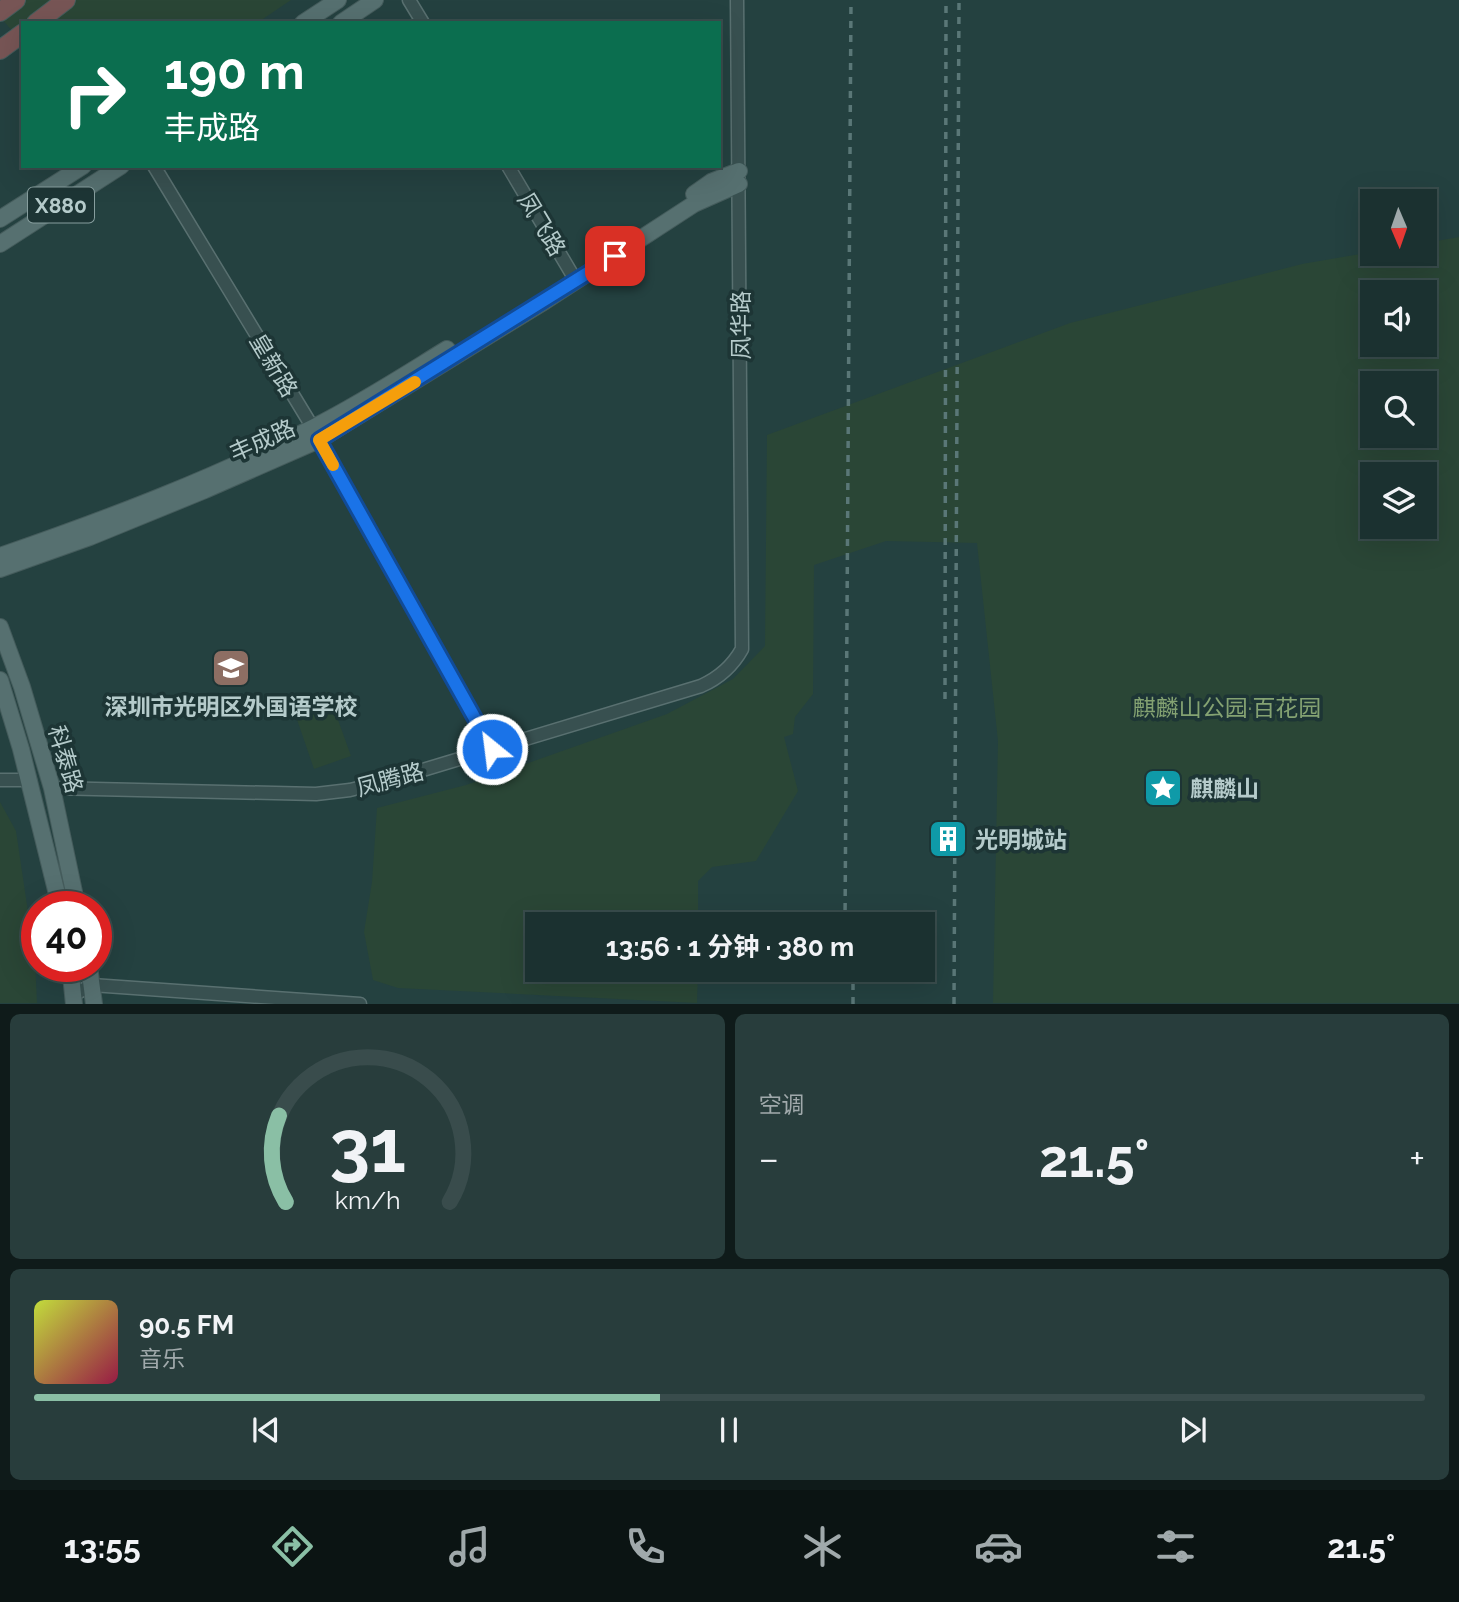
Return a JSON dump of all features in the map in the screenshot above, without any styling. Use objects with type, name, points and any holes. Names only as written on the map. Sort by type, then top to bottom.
[{"type":"highway","points":[[0,11],[10,0]]},
{"type":"highway","points":[[0,11],[16,0]]},
{"type":"highway","points":[[39,21],[66,0]]},
{"type":"main road","points":[[306,21],[338,0]]},
{"type":"main road","points":[[344,21],[375,0]]},
{"type":"main road","name":"X880","points":[[0,219],[80,168]]},
{"type":"main road","name":"X880","points":[[0,244],[118,168]]},
{"type":"main road","name":"丰成路","points":[[0,569],[90,537],[205,490],[316,434],[472,335],[573,277],[712,183],[739,178]]},
{"type":"main road","name":"丰成路","points":[[0,556],[136,507],[316,434]]},
{"type":"main road","name":"科泰路","points":[[0,627],[22,687],[52,788],[74,891]]},
{"type":"main road","name":"科泰路","points":[[0,680],[30,780],[56,891]]},
{"type":"main road","points":[[92,982],[93,1003]]},
{"type":"street","points":[[409,0],[422,21]]},
{"type":"street","name":"凤华路","points":[[737,0],[742,649]]},
{"type":"street","name":"皇新路","points":[[155,168],[316,434],[492,749]]},
{"type":"street","name":"凤飞路","points":[[509,168],[573,277]]},
{"type":"street","name":"凤腾路","points":[[52,788],[333,793],[383,782],[701,686],[724,673],[742,649]]},
{"type":"street","points":[[0,780],[30,780]]},
{"type":"street","points":[[74,999],[92,985],[360,1003]]},
{"type":"street","points":[[74,999],[93,1003]]},
{"type":"green space","points":[[0,0],[291,0],[260,21],[21,21],[21,41],[0,17]]},
{"type":"green space","name":"麒麟山公园·百花园","points":[[1459,237],[1459,1003],[993,1003],[998,741],[977,543],[886,541],[814,565],[813,694],[795,717],[793,734],[784,737],[798,791],[756,861],[712,867],[698,881],[698,912],[525,912],[525,982],[698,982],[697,1003],[398,988],[373,980],[364,932],[372,882],[377,808],[466,785],[667,714],[733,679],[765,646],[767,435],[1070,323],[1302,264],[1360,254],[1360,266],[1437,266],[1437,241]]},
{"type":"green space","points":[[328,692],[351,756],[314,769],[292,705]]},
{"type":"green space","points":[[0,802],[16,831],[25,891],[21,891],[21,982],[36,982],[37,1003],[0,1003]]},
{"type":"railway","points":[[845,912],[851,0]]},
{"type":"railway","points":[[945,699],[946,0]]},
{"type":"railway","points":[[954,1004],[959,0]]},
{"type":"railway","points":[[853,982],[853,1004]]},
{"type":"slow traffic","points":[[333,465],[319,440],[415,382]]},
{"type":"place","name":"深圳市光明区外国语学校","points":[[231,668]]},
{"type":"place","name":"麒麟山","points":[[1163,788]]},
{"type":"place","name":"光明城站","points":[[948,839]]},
{"type":"route","points":[[492,749],[319,440],[615,256]]}]
